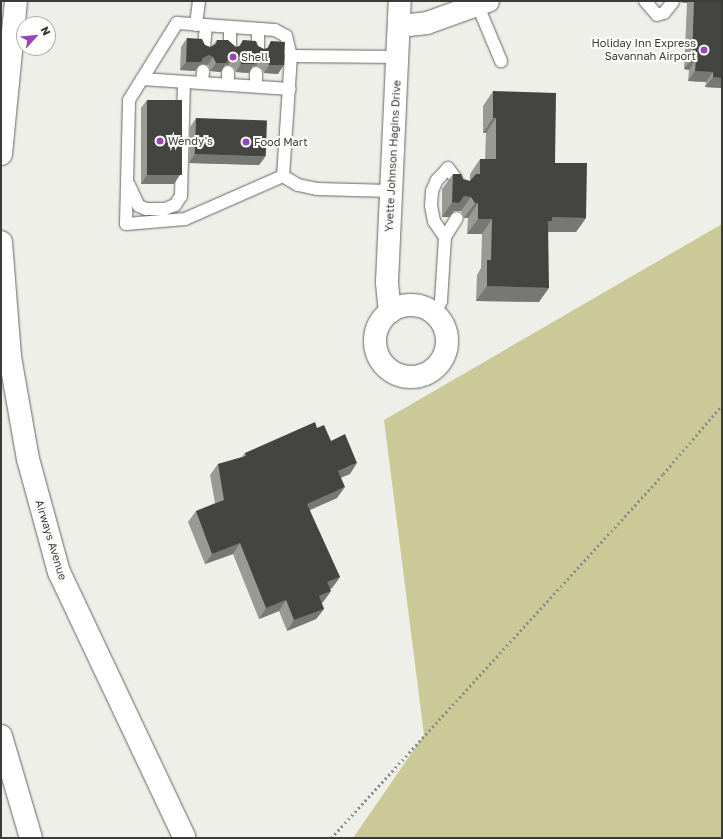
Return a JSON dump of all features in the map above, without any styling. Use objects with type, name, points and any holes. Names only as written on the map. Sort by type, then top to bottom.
[{"type":"main road","points":[[1,154],[16,1]]},
{"type":"main road","name":"Yvette Johnson Hagins Drive","points":[[390,312],[387,282],[400,1]]},
{"type":"main road","points":[[400,26],[427,23],[483,3]]},
{"type":"main road","name":"Airways Avenue","points":[[1,242],[10,350],[28,459],[59,572],[185,838]]},
{"type":"main road","points":[[405,306],[417,306],[434,315],[443,326],[446,338],[445,351],[440,362],[431,371],[416,377],[404,377],[392,372],[383,364],[375,344],[376,332],[381,320],[390,312],[405,306]]},
{"type":"main road","points":[[1,736],[31,838]]},
{"type":"lane","points":[[199,1],[204,48]]},
{"type":"lane","points":[[645,1],[657,15],[664,13],[673,2]]},
{"type":"lane","points":[[483,3],[501,61]]},
{"type":"lane","points":[[177,23],[275,30],[286,36],[291,56],[283,176],[185,219],[126,224],[129,100],[177,23]]},
{"type":"lane","points":[[230,27],[230,48]]},
{"type":"lane","points":[[258,29],[258,50]]},
{"type":"lane","points":[[291,56],[398,57]]},
{"type":"lane","points":[[228,72],[228,85]]},
{"type":"lane","points":[[256,73],[256,86]]},
{"type":"lane","points":[[142,79],[184,82],[203,77],[228,85],[290,89]]},
{"type":"lane","points":[[127,178],[133,198],[138,206],[146,209],[166,209],[175,205],[181,196],[184,82]]},
{"type":"lane","points":[[445,237],[434,221],[431,206],[432,191],[437,180],[448,168],[456,179],[458,189]]},
{"type":"lane","points":[[283,176],[298,185],[317,188],[391,191]]},
{"type":"lane","points":[[434,315],[442,301],[445,237],[457,218]]},
{"type":"path","points":[[332,838],[663,474],[722,405]]},
{"type":"shaded area","points":[[722,224],[722,838],[353,838],[424,735],[384,420]]},
{"type":"building","name":"Holiday Inn Express Savannah Airport","points":[[694,1],[722,1],[722,78],[713,77],[713,72],[695,71],[696,59],[692,59]]},
{"type":"building","points":[[187,38],[202,39],[205,45],[210,47],[216,44],[217,40],[228,40],[236,47],[240,46],[243,40],[256,41],[258,46],[264,49],[268,48],[271,41],[285,42],[284,65],[269,65],[268,60],[262,57],[258,58],[254,64],[241,64],[240,60],[234,56],[230,57],[226,63],[216,63],[213,57],[209,55],[203,58],[201,62],[186,62]]},
{"type":"building","points":[[493,91],[556,93],[555,163],[587,163],[586,218],[552,217],[552,221],[548,221],[549,288],[487,286],[487,260],[491,260],[492,219],[478,219],[478,203],[475,203],[471,197],[464,196],[459,203],[452,202],[453,174],[461,174],[463,179],[470,181],[476,174],[480,174],[480,159],[496,159],[496,118],[493,118]]},
{"type":"building","points":[[147,100],[182,100],[182,175],[147,175]]},
{"type":"building","points":[[196,118],[267,120],[266,156],[195,154]]},
{"type":"building","points":[[315,422],[317,428],[324,425],[331,441],[345,434],[357,463],[338,471],[345,487],[307,504],[340,577],[327,582],[331,591],[319,596],[324,609],[294,620],[286,600],[266,608],[240,543],[212,554],[196,511],[224,500],[218,464],[246,456],[245,453]]},
{"type":"place","name":"Holiday Inn Express Savannah Airport","points":[[704,50]]},
{"type":"place","name":"Shell","points":[[233,57]]},
{"type":"place","name":"Wendy's","points":[[160,141]]},
{"type":"place","name":"Food Mart","points":[[246,142]]}]
